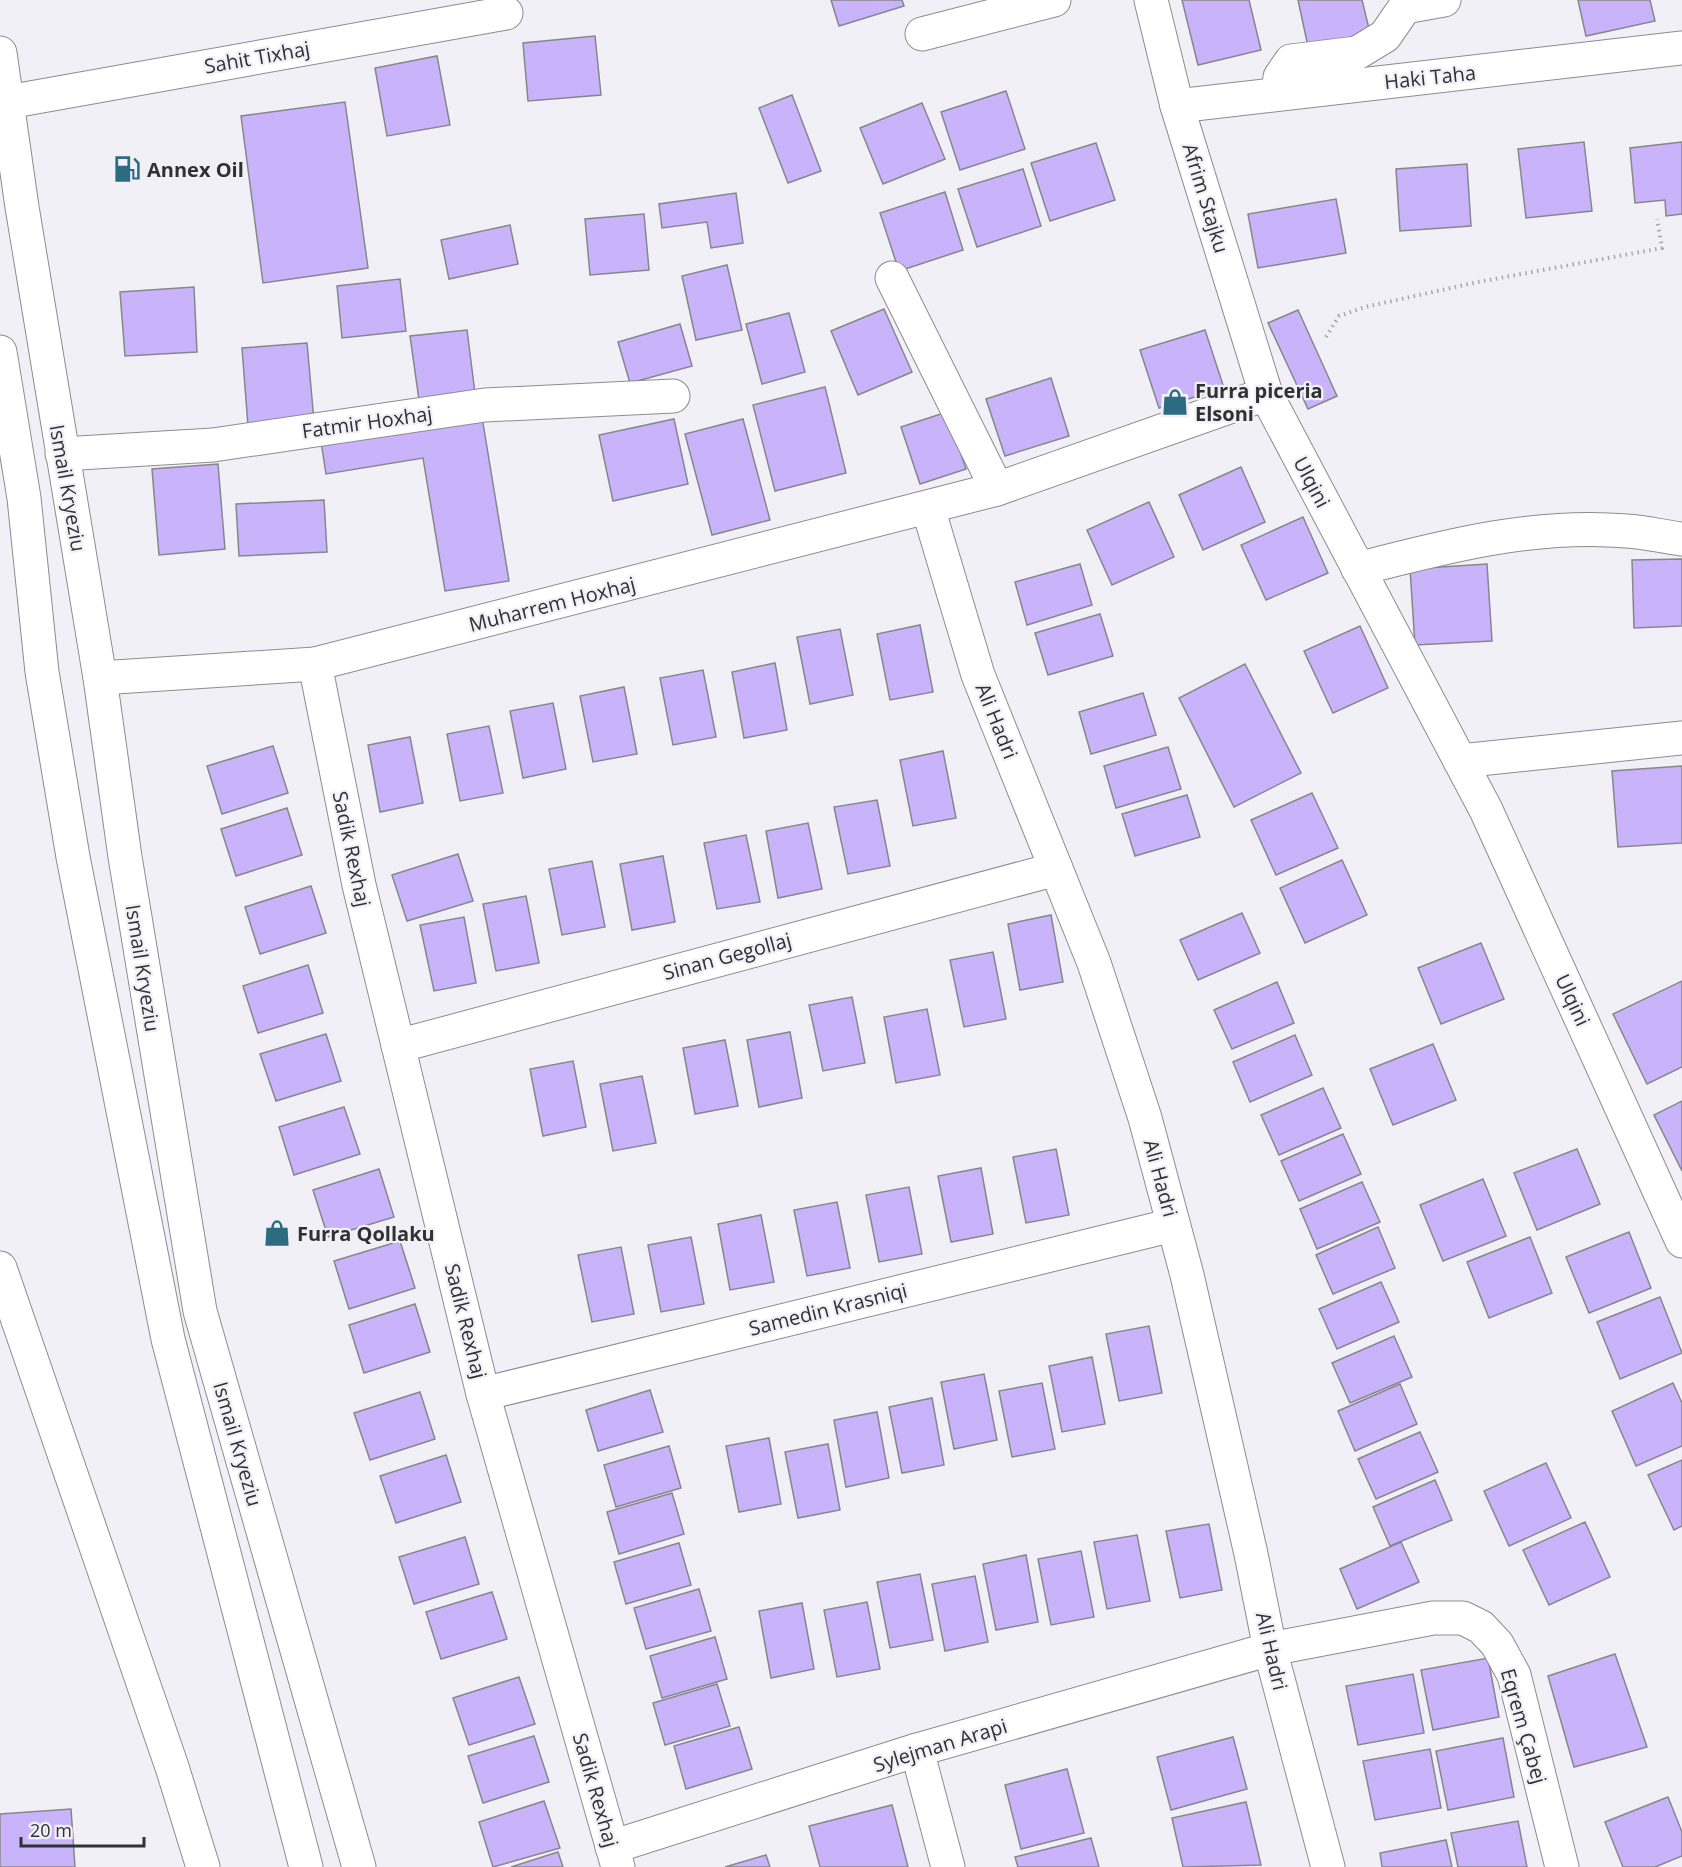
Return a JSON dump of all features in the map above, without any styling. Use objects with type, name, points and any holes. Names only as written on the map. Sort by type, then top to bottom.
[{"type":"street","points":[[922,34],[1054,0]]},
{"type":"street","name":"Afrim Stajku","points":[[1151,0],[1177,106],[1266,394]]},
{"type":"street","points":[[1278,94],[1280,77],[1291,62],[1357,53],[1385,36],[1405,7],[1444,0]]},
{"type":"street","name":"Sahit Tixhaj","points":[[8,102],[506,13]]},
{"type":"street","name":"Haki Taha","points":[[1177,106],[1682,48]]},
{"type":"street","name":"Ismail Kryeziu","points":[[0,53],[22,207],[100,678],[125,857],[200,1311],[359,1867]]},
{"type":"street","points":[[892,278],[997,489]]},
{"type":"street","name":"Ismail Kryeziu","points":[[0,352],[24,498],[42,672],[63,799],[168,1339],[306,1867]]},
{"type":"street","name":"Muharrem Hoxhaj","points":[[100,678],[315,664],[997,489],[1266,394]]},
{"type":"street","name":"Ulqini","points":[[1266,394],[1486,810],[1682,1241]]},
{"type":"street","name":"Fatmir Hoxhaj","points":[[62,454],[213,445],[485,405],[673,396]]},
{"type":"street","name":"Ali Hadri","points":[[928,508],[978,675],[1094,963],[1145,1118],[1173,1225],[1251,1554],[1270,1649],[1328,1867]]},
{"type":"street","points":[[1358,569],[1447,545],[1556,530],[1627,531],[1682,539]]},
{"type":"street","name":"Sadik Rexhaj","points":[[315,664],[359,885],[483,1394],[615,1857]]},
{"type":"street","points":[[1460,761],[1682,738]]},
{"type":"street","name":"Sinan Gegollaj","points":[[398,1046],[1056,869]]},
{"type":"street","name":"Samedin Krasniqi","points":[[483,1394],[1173,1225]]},
{"type":"street","points":[[0,1268],[172,1767],[203,1867]]},
{"type":"street","name":"Eqrem Çabej","points":[[1270,1649],[1433,1617],[1463,1618],[1481,1627],[1497,1644],[1514,1675],[1562,1867]]},
{"type":"street","name":"Sylejman Arapi","points":[[615,1857],[917,1750],[1270,1649]]},
{"type":"street","points":[[917,1750],[948,1867]]},
{"type":"path","points":[[1326,337],[1339,316],[1365,307],[1478,282],[1662,248],[1657,219]]},
{"type":"building","points":[[831,0],[902,0],[904,6],[839,26]]},
{"type":"building","points":[[1182,0],[1249,0],[1261,50],[1198,65]]},
{"type":"building","points":[[1298,0],[1362,0],[1371,37],[1309,51]]},
{"type":"building","points":[[1578,0],[1650,0],[1655,21],[1586,36]]},
{"type":"building","points":[[595,36],[601,95],[528,101],[523,43]]},
{"type":"building","points":[[437,56],[450,125],[387,136],[375,68]]},
{"type":"building","points":[[1006,91],[1025,149],[960,170],[941,112]]},
{"type":"building","points":[[792,95],[821,171],[788,183],[759,108]]},
{"type":"building","points":[[345,102],[368,268],[263,283],[241,116]]},
{"type":"building","points":[[922,103],[945,159],[883,184],[860,128]]},
{"type":"building","points":[[1584,142],[1592,211],[1526,218],[1518,149]]},
{"type":"building","points":[[1682,142],[1682,214],[1666,216],[1665,200],[1635,203],[1630,148]]},
{"type":"building","points":[[1096,143],[1115,200],[1050,221],[1031,163]]},
{"type":"building","points":[[1467,164],[1471,226],[1400,231],[1396,169]]},
{"type":"building","points":[[1023,169],[1041,226],[977,247],[958,189]]},
{"type":"building","points":[[945,192],[963,250],[899,271],[880,213]]},
{"type":"building","points":[[736,193],[743,243],[711,248],[707,222],[662,228],[659,204]]},
{"type":"building","points":[[1336,199],[1346,253],[1258,268],[1248,214]]},
{"type":"building","points":[[644,214],[649,270],[590,275],[585,219]]},
{"type":"building","points":[[510,225],[518,264],[449,279],[441,240]]},
{"type":"building","points":[[727,265],[742,330],[696,340],[682,276]]},
{"type":"building","points":[[400,279],[406,331],[342,338],[337,286]]},
{"type":"building","points":[[194,287],[197,352],[125,356],[120,292]]},
{"type":"building","points":[[884,309],[912,372],[858,395],[831,331]]},
{"type":"building","points":[[1298,310],[1337,396],[1308,409],[1268,323]]},
{"type":"building","points":[[789,313],[805,372],[762,384],[746,324]]},
{"type":"building","points":[[680,324],[692,366],[630,383],[618,342]]},
{"type":"building","points":[[467,330],[475,393],[419,400],[410,336]]},
{"type":"building","points":[[1205,330],[1224,388],[1159,408],[1140,350]]},
{"type":"building","points":[[307,343],[314,421],[248,426],[242,348]]},
{"type":"building","points":[[1051,378],[1069,436],[1005,456],[986,399]]},
{"type":"building","points":[[825,387],[846,473],[775,491],[753,405]]},
{"type":"building","points":[[947,412],[966,469],[920,484],[901,427]]},
{"type":"building","points":[[482,417],[509,581],[445,591],[423,458],[326,474],[321,442]]},
{"type":"building","points":[[674,419],[688,484],[613,501],[599,435]]},
{"type":"building","points":[[743,419],[770,520],[712,535],[685,434]]},
{"type":"building","points":[[218,464],[225,549],[159,555],[152,469]]},
{"type":"building","points":[[1241,467],[1265,522],[1203,550],[1179,495]]},
{"type":"building","points":[[324,500],[327,552],[239,556],[236,504]]},
{"type":"building","points":[[1149,502],[1174,557],[1112,585],[1087,530]]},
{"type":"building","points":[[1303,517],[1328,573],[1266,600],[1241,545]]},
{"type":"building","points":[[1682,559],[1682,626],[1634,628],[1632,560]]},
{"type":"building","points":[[1080,564],[1092,605],[1027,625],[1015,582]]},
{"type":"building","points":[[1487,564],[1492,641],[1415,645],[1410,569]]},
{"type":"building","points":[[1100,614],[1113,656],[1048,675],[1035,633]]},
{"type":"building","points":[[920,625],[933,692],[890,700],[877,634]]},
{"type":"building","points":[[1360,626],[1388,688],[1333,713],[1304,651]]},
{"type":"building","points":[[840,629],[853,695],[810,704],[797,637]]},
{"type":"building","points":[[775,663],[787,730],[744,738],[732,672]]},
{"type":"building","points":[[1245,664],[1301,773],[1234,807],[1179,698]]},
{"type":"building","points":[[703,670],[716,737],[673,745],[660,678]]},
{"type":"building","points":[[624,687],[637,754],[593,762],[580,696]]},
{"type":"building","points":[[1143,693],[1156,735],[1091,754],[1079,712]]},
{"type":"building","points":[[553,703],[566,769],[523,778],[510,711]]},
{"type":"building","points":[[489,726],[503,793],[460,801],[447,734]]},
{"type":"building","points":[[410,737],[423,803],[380,812],[368,745]]},
{"type":"building","points":[[273,746],[288,793],[222,814],[207,766]]},
{"type":"building","points":[[1168,747],[1181,789],[1116,808],[1104,766]]},
{"type":"building","points":[[943,751],[956,818],[913,826],[900,760]]},
{"type":"building","points":[[1682,766],[1682,843],[1618,847],[1612,771]]},
{"type":"building","points":[[1312,793],[1338,848],[1276,875],[1251,820]]},
{"type":"building","points":[[1187,795],[1200,837],[1135,856],[1122,814]]},
{"type":"building","points":[[877,800],[890,866],[848,874],[834,807]]},
{"type":"building","points":[[287,808],[302,855],[236,876],[221,829]]},
{"type":"building","points":[[808,823],[822,889],[778,898],[766,831]]},
{"type":"building","points":[[746,835],[760,902],[717,909],[704,843]]},
{"type":"building","points":[[458,854],[473,901],[407,921],[392,875]]},
{"type":"building","points":[[663,856],[675,922],[632,930],[620,864]]},
{"type":"building","points":[[1342,860],[1367,915],[1305,943],[1280,888]]},
{"type":"building","points":[[592,861],[605,927],[562,935],[549,869]]},
{"type":"building","points":[[311,886],[326,933],[260,954],[245,907]]},
{"type":"building","points":[[526,896],[539,963],[496,971],[483,904]]},
{"type":"building","points":[[1242,913],[1260,953],[1198,980],[1180,940]]},
{"type":"building","points":[[1051,915],[1063,982],[1020,990],[1008,924]]},
{"type":"building","points":[[464,917],[476,983],[434,991],[420,925]]},
{"type":"building","points":[[1481,943],[1504,999],[1441,1024],[1418,968]]},
{"type":"building","points":[[993,952],[1006,1019],[964,1027],[950,960]]},
{"type":"building","points":[[308,965],[323,1013],[258,1033],[243,986]]},
{"type":"building","points":[[1682,981],[1682,1067],[1647,1084],[1613,1014]]},
{"type":"building","points":[[1277,982],[1294,1023],[1232,1049],[1214,1010]]},
{"type":"building","points":[[852,997],[865,1063],[823,1071],[809,1005]]},
{"type":"building","points":[[927,1009],[940,1075],[896,1083],[884,1017]]},
{"type":"building","points":[[790,1032],[802,1098],[759,1107],[747,1040]]},
{"type":"building","points":[[326,1034],[341,1081],[276,1101],[260,1054]]},
{"type":"building","points":[[1295,1035],[1312,1075],[1250,1102],[1233,1062]]},
{"type":"building","points":[[725,1040],[738,1106],[695,1114],[683,1048]]},
{"type":"building","points":[[1433,1044],[1456,1100],[1393,1125],[1370,1069]]},
{"type":"building","points":[[573,1061],[586,1127],[543,1136],[530,1069]]},
{"type":"building","points":[[642,1076],[656,1143],[613,1151],[600,1084]]},
{"type":"building","points":[[1323,1088],[1341,1128],[1279,1155],[1261,1115]]},
{"type":"building","points":[[1682,1101],[1682,1171],[1654,1115]]},
{"type":"building","points":[[344,1107],[360,1154],[294,1175],[279,1127]]},
{"type":"building","points":[[1343,1134],[1361,1174],[1299,1201],[1281,1161]]},
{"type":"building","points":[[1056,1149],[1069,1215],[1026,1223],[1013,1157]]},
{"type":"building","points":[[1577,1149],[1600,1204],[1537,1230],[1514,1173]]},
{"type":"building","points":[[981,1168],[993,1234],[951,1242],[938,1176]]},
{"type":"building","points":[[379,1169],[394,1217],[328,1237],[313,1190]]},
{"type":"building","points":[[1483,1179],[1506,1236],[1443,1261],[1420,1205]]},
{"type":"building","points":[[1362,1182],[1380,1222],[1317,1249],[1300,1209]]},
{"type":"building","points":[[909,1187],[922,1254],[879,1262],[866,1195]]},
{"type":"building","points":[[837,1202],[850,1268],[807,1276],[794,1210]]},
{"type":"building","points":[[761,1215],[774,1282],[730,1290],[718,1224]]},
{"type":"building","points":[[1378,1227],[1395,1268],[1333,1294],[1316,1255]]},
{"type":"building","points":[[1629,1232],[1651,1288],[1589,1313],[1566,1257]]},
{"type":"building","points":[[691,1237],[704,1304],[661,1312],[648,1245]]},
{"type":"building","points":[[1530,1237],[1552,1293],[1489,1318],[1467,1262]]},
{"type":"building","points":[[400,1241],[415,1288],[349,1309],[334,1261]]},
{"type":"building","points":[[621,1247],[634,1314],[592,1322],[578,1255]]},
{"type":"building","points":[[1381,1282],[1399,1322],[1337,1349],[1319,1309]]},
{"type":"building","points":[[1660,1297],[1682,1353],[1620,1379],[1597,1322]]},
{"type":"building","points":[[415,1304],[430,1352],[364,1373],[349,1325]]},
{"type":"building","points":[[1149,1326],[1162,1393],[1119,1401],[1106,1334]]},
{"type":"building","points":[[1394,1336],[1412,1377],[1350,1403],[1332,1363]]},
{"type":"building","points":[[1092,1357],[1105,1424],[1062,1432],[1049,1366]]},
{"type":"building","points":[[984,1374],[997,1440],[954,1449],[941,1382]]},
{"type":"building","points":[[1042,1383],[1055,1449],[1012,1457],[999,1391]]},
{"type":"building","points":[[1673,1383],[1682,1403],[1682,1446],[1636,1466],[1612,1411]]},
{"type":"building","points":[[1400,1384],[1417,1424],[1355,1451],[1338,1411]]},
{"type":"building","points":[[650,1390],[663,1432],[598,1451],[586,1410]]},
{"type":"building","points":[[420,1392],[435,1439],[370,1460],[354,1413]]},
{"type":"building","points":[[932,1398],[944,1465],[902,1473],[889,1407]]},
{"type":"building","points":[[877,1412],[889,1478],[846,1487],[834,1420]]},
{"type":"building","points":[[1420,1432],[1438,1472],[1376,1499],[1358,1459]]},
{"type":"building","points":[[769,1438],[781,1504],[739,1512],[726,1446]]},
{"type":"building","points":[[828,1444],[840,1510],[798,1518],[785,1452]]},
{"type":"building","points":[[669,1446],[681,1488],[616,1507],[604,1465]]},
{"type":"building","points":[[446,1455],[461,1502],[396,1523],[380,1476]]},
{"type":"building","points":[[1682,1460],[1682,1526],[1674,1530],[1648,1475]]},
{"type":"building","points":[[1546,1463],[1571,1518],[1509,1546],[1484,1491]]},
{"type":"building","points":[[1435,1480],[1452,1520],[1390,1546],[1373,1507]]},
{"type":"building","points":[[672,1493],[684,1534],[619,1554],[607,1512]]},
{"type":"building","points":[[1585,1522],[1610,1577],[1549,1605],[1523,1550]]},
{"type":"building","points":[[1209,1524],[1222,1590],[1180,1598],[1166,1531]]},
{"type":"building","points":[[1137,1535],[1150,1601],[1107,1609],[1094,1542]]},
{"type":"building","points":[[465,1537],[479,1584],[414,1604],[399,1557]]},
{"type":"building","points":[[1401,1542],[1419,1582],[1357,1609],[1340,1569]]},
{"type":"building","points":[[679,1543],[691,1585],[626,1604],[614,1562]]},
{"type":"building","points":[[1081,1551],[1094,1617],[1051,1625],[1038,1559]]},
{"type":"building","points":[[1026,1555],[1038,1622],[996,1630],[983,1564]]},
{"type":"building","points":[[920,1574],[933,1640],[890,1648],[877,1582]]},
{"type":"building","points":[[975,1576],[988,1642],[945,1651],[932,1584]]},
{"type":"building","points":[[699,1589],[711,1631],[646,1649],[634,1608]]},
{"type":"building","points":[[492,1592],[507,1639],[441,1659],[426,1612]]},
{"type":"building","points":[[867,1602],[880,1669],[837,1677],[824,1610]]},
{"type":"building","points":[[802,1603],[814,1669],[771,1678],[759,1611]]},
{"type":"building","points":[[715,1637],[727,1679],[662,1698],[650,1656]]},
{"type":"building","points":[[1615,1654],[1647,1747],[1574,1767],[1548,1676]]},
{"type":"building","points":[[1488,1658],[1499,1717],[1433,1730],[1421,1670]]},
{"type":"building","points":[[1413,1674],[1424,1733],[1358,1745],[1346,1686]]},
{"type":"building","points":[[519,1677],[535,1724],[469,1745],[453,1698]]},
{"type":"building","points":[[717,1684],[730,1726],[665,1745],[653,1703]]},
{"type":"building","points":[[739,1727],[752,1769],[686,1789],[674,1746]]},
{"type":"building","points":[[534,1736],[549,1782],[483,1803],[468,1756]]},
{"type":"building","points":[[1233,1737],[1247,1789],[1171,1810],[1157,1757]]},
{"type":"building","points":[[1503,1738],[1514,1797],[1448,1810],[1436,1751]]},
{"type":"building","points":[[1430,1749],[1441,1808],[1375,1820],[1363,1761]]},
{"type":"building","points":[[1067,1769],[1084,1833],[1021,1849],[1005,1785]]},
{"type":"building","points":[[1668,1797],[1682,1832],[1682,1856],[1655,1867],[1623,1867],[1605,1822]]},
{"type":"building","points":[[544,1801],[560,1848],[493,1867],[479,1822]]},
{"type":"building","points":[[1246,1802],[1261,1865],[1183,1867],[1172,1818]]},
{"type":"building","points":[[892,1805],[908,1867],[820,1867],[809,1826]]},
{"type":"building","points":[[71,1809],[75,1867],[0,1867],[0,1814]]},
{"type":"building","points":[[1518,1821],[1527,1867],[1458,1867],[1451,1833]]},
{"type":"building","points":[[1091,1838],[1099,1867],[1018,1867],[1015,1857]]},
{"type":"building","points":[[1446,1840],[1452,1867],[1382,1867],[1380,1853]]},
{"type":"building","points":[[558,1852],[563,1867],[511,1867]]},
{"type":"building","points":[[766,1855],[770,1867],[725,1867]]},
{"type":"place","name":"Annex Oil","points":[[127,169]]},
{"type":"place","name":"Furra piceria Elsoni","points":[[1175,402]]},
{"type":"place","name":"Furra Qollaku","points":[[277,1233]]}]
